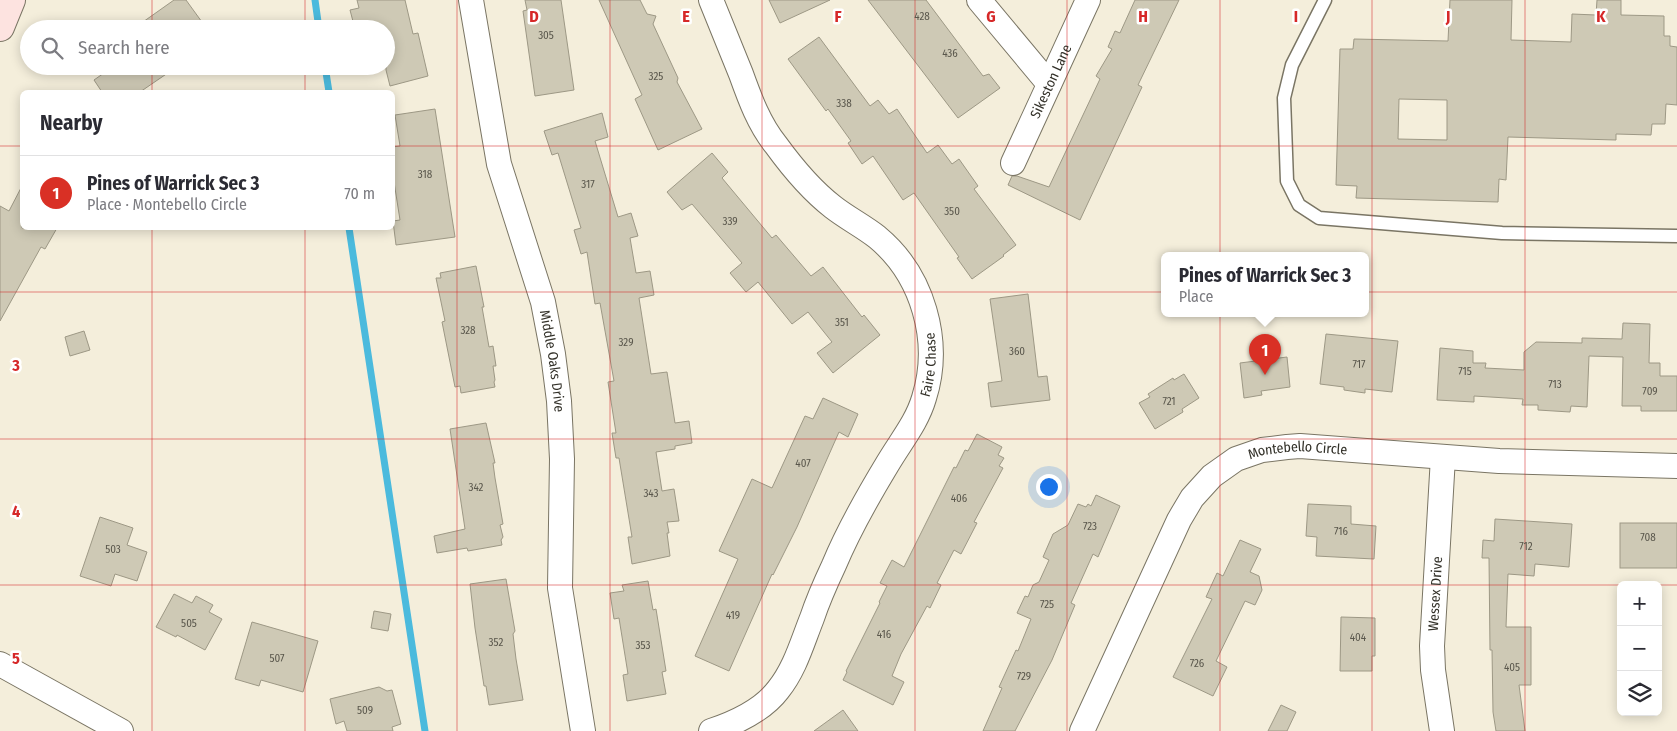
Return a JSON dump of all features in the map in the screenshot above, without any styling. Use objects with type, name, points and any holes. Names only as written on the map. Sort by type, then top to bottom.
[{"type":"street","points":[[0,27],[12,0]]},
{"type":"street","name":"Middle Oaks Drive","points":[[471,0],[499,164],[543,302],[554,354],[562,460],[560,588],[583,731]]},
{"type":"street","name":"Faire Chase","points":[[711,0],[755,112],[765,130],[804,179],[832,206],[877,237],[900,262],[910,277],[925,311],[930,330],[931,352],[930,373],[918,417],[862,507],[835,562],[795,662],[778,691],[759,708],[735,723],[711,731]]},
{"type":"street","points":[[979,0],[1049,84]]},
{"type":"street","name":"Sikeston Lane","points":[[1013,163],[1088,0]]},
{"type":"street","name":"Montebello Circle","points":[[1082,731],[1178,520],[1192,498],[1212,476],[1236,460],[1262,450],[1287,447],[1499,461],[1677,466]]},
{"type":"street","name":"Wessex Drive","points":[[1442,731],[1433,670],[1432,646],[1443,457]]},
{"type":"street","points":[[0,664],[121,731]]},
{"type":"lane","points":[[1324,0],[1292,66],[1284,98],[1287,181],[1299,205],[1319,218],[1492,232],[1677,236]]},
{"type":"building","points":[[174,0],[186,0],[200,20],[146,20]]},
{"type":"building","points":[[357,0],[405,0],[413,34],[418,33],[428,76],[390,86],[387,75],[395,75],[395,20],[353,20],[350,10],[359,8]]},
{"type":"building","points":[[525,0],[561,0],[574,90],[535,96],[523,11],[527,10]]},
{"type":"building","points":[[599,0],[640,0],[647,14],[656,16],[653,24],[678,78],[677,82],[702,129],[658,150],[635,99],[642,95]]},
{"type":"building","points":[[769,0],[830,0],[780,23]]},
{"type":"building","points":[[868,0],[926,0],[983,76],[989,74],[1000,88],[958,118]]},
{"type":"building","points":[[1135,0],[1179,0],[1138,85],[1142,87],[1080,220],[1008,185],[1012,176],[1017,176],[1049,187],[1100,79],[1096,76],[1112,49],[1108,47],[1115,31],[1120,33]]},
{"type":"building","points":[[1450,0],[1512,0],[1511,40],[1571,42],[1572,14],[1596,15],[1597,0],[1621,0],[1621,15],[1664,16],[1664,36],[1670,36],[1670,46],[1677,47],[1677,105],[1666,104],[1665,124],[1652,124],[1651,135],[1616,134],[1616,140],[1508,137],[1506,180],[1499,179],[1498,202],[1356,198],[1357,186],[1336,185],[1340,49],[1353,49],[1354,39],[1448,41]],"holes":[[[1399,99],[1447,100],[1447,140],[1398,139]]]},
{"type":"building","points":[[819,37],[870,106],[878,100],[889,114],[897,109],[927,153],[938,145],[952,164],[959,159],[978,186],[974,189],[1016,245],[1004,256],[972,279],[957,258],[959,257],[914,193],[903,200],[873,156],[862,164],[848,143],[851,141],[828,109],[826,111],[788,59]]},
{"type":"building","points":[[101,75],[165,75],[143,90],[101,90],[94,80]]},
{"type":"building","points":[[435,109],[455,237],[396,245],[395,221],[400,220],[395,188],[395,147],[400,146],[395,115]]},
{"type":"building","points":[[602,113],[608,137],[595,141],[618,217],[631,213],[638,236],[630,238],[636,273],[650,271],[654,295],[639,298],[651,374],[667,372],[675,423],[689,421],[692,443],[675,446],[675,449],[656,452],[662,491],[674,489],[679,521],[667,522],[670,556],[632,564],[628,537],[632,537],[619,458],[616,458],[612,433],[616,433],[608,382],[614,381],[600,303],[595,304],[587,252],[581,254],[574,230],[581,228],[558,153],[552,155],[544,131]]},
{"type":"building","points":[[712,153],[728,172],[722,178],[772,238],[776,235],[811,276],[823,267],[862,317],[864,315],[880,335],[833,373],[817,353],[832,342],[808,312],[792,324],[758,282],[746,292],[730,273],[742,263],[692,204],[682,210],[667,192]]},
{"type":"building","points":[[20,190],[20,230],[56,230],[45,249],[41,247],[0,321],[0,206],[9,211]]},
{"type":"building","points":[[476,266],[489,347],[493,346],[496,366],[493,366],[495,387],[461,393],[460,386],[455,387],[442,322],[445,321],[436,278],[441,278],[440,273]]},
{"type":"building","points":[[1028,294],[1038,377],[1047,376],[1050,400],[991,407],[988,383],[1002,381],[990,299]]},
{"type":"building","points":[[1623,323],[1650,324],[1649,363],[1660,363],[1660,376],[1677,376],[1677,411],[1641,411],[1641,406],[1622,406],[1623,357],[1589,356],[1587,407],[1571,406],[1570,412],[1538,410],[1538,405],[1522,405],[1523,399],[1474,396],[1474,402],[1437,400],[1440,348],[1473,351],[1473,363],[1486,363],[1485,368],[1524,370],[1524,352],[1536,342],[1582,343],[1582,338],[1622,339]]},
{"type":"building","points":[[84,331],[90,350],[70,356],[65,337]]},
{"type":"building","points":[[1326,334],[1398,341],[1392,392],[1365,389],[1365,393],[1344,390],[1344,387],[1320,384]]},
{"type":"building","points":[[1287,357],[1290,387],[1261,391],[1262,395],[1244,398],[1240,363]]},
{"type":"building","points":[[1184,374],[1199,398],[1182,409],[1183,412],[1155,429],[1139,403],[1150,397],[1148,394],[1173,378],[1174,380]]},
{"type":"building","points":[[823,398],[858,414],[848,437],[839,432],[797,527],[772,574],[729,671],[695,656],[738,559],[719,551],[752,479],[772,488],[805,416],[813,419]]},
{"type":"building","points":[[486,423],[495,463],[493,463],[503,524],[500,525],[503,537],[501,540],[502,545],[468,551],[467,548],[437,553],[434,536],[465,529],[450,429]]},
{"type":"building","points":[[977,434],[1002,447],[998,455],[1004,458],[999,466],[1003,468],[974,522],[977,523],[961,554],[954,550],[937,583],[941,585],[930,608],[927,606],[901,654],[892,676],[904,682],[893,705],[843,680],[887,586],[880,583],[892,560],[904,567],[954,467],[956,468],[965,450],[968,451]]},
{"type":"building","points":[[1096,495],[1120,506],[1098,557],[1093,554],[1071,603],[1075,605],[1052,660],[1015,731],[983,731],[1002,688],[999,687],[1016,650],[1018,651],[1031,619],[1017,613],[1025,596],[1028,597],[1033,585],[1039,582],[1049,560],[1043,557],[1053,534],[1068,525],[1078,504],[1086,507],[1088,504],[1091,506]]},
{"type":"building","points":[[1308,504],[1351,506],[1351,524],[1376,526],[1374,559],[1316,556],[1317,537],[1306,536]]},
{"type":"building","points":[[100,517],[133,528],[127,545],[147,552],[137,581],[115,574],[111,586],[80,576]]},
{"type":"building","points":[[1495,519],[1572,524],[1569,567],[1535,564],[1534,576],[1508,574],[1506,627],[1531,627],[1531,685],[1519,685],[1525,731],[1496,731],[1493,712],[1489,558],[1482,558],[1483,540],[1494,541]]},
{"type":"building","points":[[1620,523],[1677,523],[1677,568],[1620,568]]},
{"type":"building","points":[[1240,540],[1261,549],[1250,572],[1259,576],[1262,590],[1255,605],[1245,601],[1216,661],[1227,667],[1213,696],[1173,677],[1212,599],[1206,597],[1217,573],[1223,576]]},
{"type":"building","points":[[506,579],[515,631],[513,634],[523,700],[489,705],[486,686],[484,686],[470,584]]},
{"type":"building","points":[[648,581],[653,610],[656,609],[666,671],[662,672],[666,694],[627,701],[623,675],[628,674],[619,618],[614,619],[610,593],[624,591],[622,585]]},
{"type":"building","points":[[174,594],[192,603],[196,596],[213,605],[209,612],[222,619],[205,650],[177,635],[176,637],[156,627]]},
{"type":"building","points":[[374,611],[391,614],[388,631],[371,628]]},
{"type":"building","points":[[1341,617],[1375,618],[1375,656],[1372,656],[1372,671],[1340,671]]},
{"type":"building","points":[[252,622],[318,641],[303,692],[261,680],[259,686],[235,679]]},
{"type":"building","points":[[379,687],[387,691],[392,690],[401,724],[392,727],[393,731],[347,731],[344,721],[336,724],[330,699]]},
{"type":"building","points":[[1281,705],[1296,712],[1287,731],[1268,731]]},
{"type":"building","points":[[843,710],[858,731],[814,731]]},
{"type":"waterway","points":[[315,0],[318,20]]},
{"type":"waterway","points":[[326,75],[329,90]]},
{"type":"waterway","points":[[349,230],[425,731]]},
{"type":"place","name":"Pines of Warrick Sec 3","points":[[1265,375]]}]
